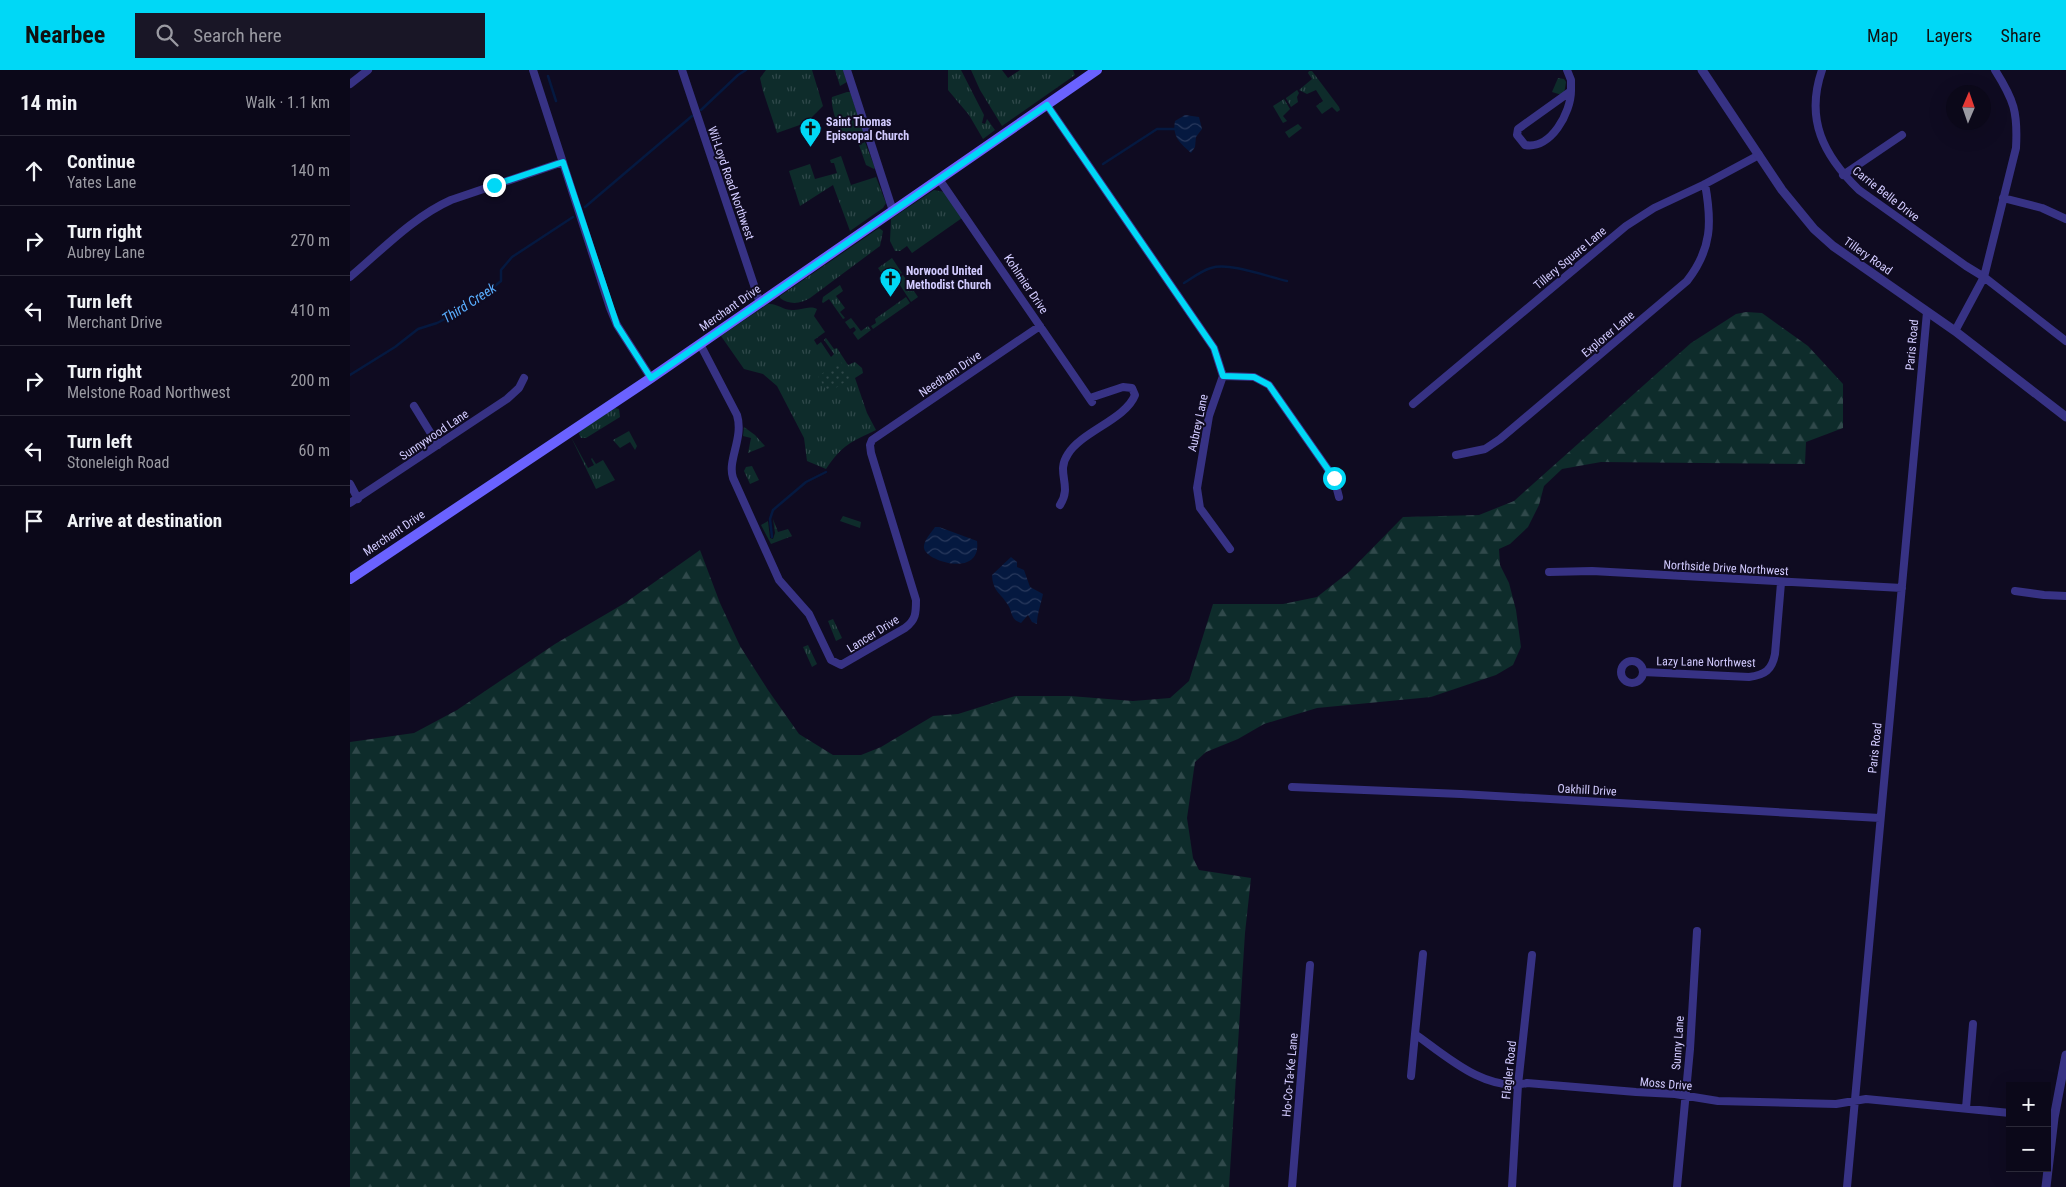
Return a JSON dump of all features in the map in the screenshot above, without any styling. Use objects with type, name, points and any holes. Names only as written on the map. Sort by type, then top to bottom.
[{"type":"main road","name":"Merchant Drive","points":[[350,579],[651,378],[1097,70]]},
{"type":"street","points":[[350,84],[368,70]]},
{"type":"street","points":[[533,70],[617,325],[651,378]]},
{"type":"street","name":"Wil-Loyd Road Northwest","points":[[682,70],[760,303]]},
{"type":"street","points":[[847,70],[893,211]]},
{"type":"street","points":[[1567,70],[1571,80],[1571,91],[1571,102],[1567,113],[1554,132],[1535,145],[1525,145],[1517,135],[1518,129],[1571,91]]},
{"type":"street","name":"Tillery Road","points":[[1702,70],[1788,197],[1814,229],[1833,246],[1955,331],[2066,416]]},
{"type":"street","name":"Carrie Belle Drive","points":[[1822,70],[1815,100],[1816,117],[1821,137],[1843,175],[1859,190],[1984,277],[2066,341]]},
{"type":"street","points":[[1955,331],[1984,277],[2016,148],[2017,127],[2010,94],[1995,70]]},
{"type":"street","points":[[1047,105],[1214,348],[1223,376],[1254,377],[1269,385],[1334,478],[1339,497]]},
{"type":"street","points":[[1843,175],[1902,135]]},
{"type":"street","name":"Tillery Square Lane","points":[[1413,404],[1613,236],[1654,208],[1705,184],[1759,155]]},
{"type":"street","points":[[350,277],[420,218],[436,207],[563,162]]},
{"type":"street","name":"Kohlmier Drive","points":[[939,179],[1091,400],[1123,387],[1132,388],[1135,395],[1128,406],[1068,452],[1062,467],[1065,496],[1060,505]]},
{"type":"street","name":"Explorer Lane","points":[[1456,456],[1485,449],[1500,439],[1686,281],[1701,259],[1709,234],[1710,207],[1705,184]]},
{"type":"street","points":[[2003,198],[2042,208],[2066,219]]},
{"type":"street","name":"Paris Road","points":[[1847,1187],[1927,312]]},
{"type":"street","name":"Needham Drive","points":[[872,440],[1040,326]]},
{"type":"street","name":"Lancer Drive","points":[[700,344],[737,415],[740,426],[732,469],[733,478],[779,580],[809,614],[830,660],[841,665],[905,628],[913,622],[916,615],[916,600],[871,453],[870,445],[872,440]]},
{"type":"street","name":"Aubrey Lane","points":[[1223,376],[1209,416],[1197,488],[1200,508],[1230,549]]},
{"type":"street","name":"Sunnywood Lane","points":[[350,503],[507,399],[517,391],[524,378]]},
{"type":"street","points":[[414,406],[438,445]]},
{"type":"street","points":[[350,484],[358,499]]},
{"type":"street","name":"Northside Drive Northwest","points":[[1549,572],[1592,571],[1902,588]]},
{"type":"street","name":"Lazy Lane Northwest","points":[[1643,672],[1749,677],[1768,671],[1773,664],[1775,654],[1781,582]]},
{"type":"street","points":[[2015,591],[2066,596]]},
{"type":"street","name":"Oakhill Drive","points":[[1292,787],[1461,794],[1880,818]]},
{"type":"street","name":"Sunny Lane","points":[[1677,1187],[1686,1095],[1697,931]]},
{"type":"street","points":[[1410,1076],[1423,954]]},
{"type":"street","name":"Flagler Road","points":[[1512,1187],[1518,1085],[1532,955]]},
{"type":"street","name":"Ho-Co-Ta-Ke Lane","points":[[1292,1187],[1310,965]]},
{"type":"street","points":[[1966,1108],[1973,1024]]},
{"type":"street","name":"Moss Drive","points":[[1415,1034],[1471,1072],[1494,1082],[1510,1085],[1527,1083],[1686,1095],[1718,1101],[1791,1104],[1855,1102],[1866,1099],[2006,1113]]},
{"type":"street","points":[[2051,1117],[2066,1055]]},
{"type":"street","points":[[2046,1187],[2050,1127]]},
{"type":"green space","points":[[766,70],[812,70],[823,106],[812,117],[811,121],[777,133],[760,78]]},
{"type":"green space","points":[[835,70],[843,70],[847,82],[840,86]]},
{"type":"green space","points":[[948,70],[961,70],[984,115],[982,123],[985,124],[987,119],[995,130],[983,139],[969,115],[948,90]]},
{"type":"green space","points":[[971,70],[1002,70],[1008,78],[1020,70],[1073,70],[1075,75],[1002,126],[980,90]]},
{"type":"green space","points":[[1312,71],[1340,110],[1337,112],[1332,107],[1322,114],[1316,106],[1323,101],[1316,90],[1307,94],[1299,90],[1312,79],[1308,73]]},
{"type":"green space","points":[[1558,78],[1564,79],[1566,82],[1564,94],[1562,95],[1552,92]]},
{"type":"green space","points":[[1297,90],[1299,93],[1297,97],[1298,102],[1291,107],[1286,98]]},
{"type":"green space","points":[[850,92],[864,133],[849,140],[839,127],[832,102],[832,97]]},
{"type":"green space","points":[[1284,99],[1290,109],[1283,116],[1287,121],[1283,123],[1273,106]]},
{"type":"green space","points":[[1298,124],[1302,128],[1289,138],[1285,132]]},
{"type":"green space","points":[[865,142],[874,169],[866,165],[859,145]]},
{"type":"green space","points":[[841,156],[851,185],[876,177],[886,203],[883,208],[850,231],[833,185],[800,206],[789,171],[810,164],[815,179],[837,173],[834,163],[831,163],[830,160]]},
{"type":"green space","points":[[934,190],[944,192],[962,218],[912,253],[907,246],[900,251],[895,251],[890,241],[891,219]]},
{"type":"green space","points":[[879,228],[883,231],[880,246],[810,298],[803,302],[795,303],[787,302],[780,298],[780,296]]},
{"type":"green space","points":[[892,258],[902,273],[893,279],[895,282],[890,286],[878,268]]},
{"type":"green space","points":[[903,275],[918,297],[911,302],[896,279]]},
{"type":"green space","points":[[840,285],[843,291],[836,296],[845,308],[840,312],[845,318],[843,319],[829,299],[822,302],[823,297]]},
{"type":"green space","points":[[906,297],[910,303],[873,329],[871,326],[876,323],[875,319]]},
{"type":"green space","points":[[768,304],[789,310],[817,309],[814,316],[825,332],[814,340],[817,345],[821,342],[831,357],[834,354],[824,340],[826,338],[834,349],[837,348],[848,365],[855,362],[862,368],[863,373],[855,378],[867,413],[876,430],[842,449],[826,469],[807,461],[804,438],[777,386],[763,374],[744,369],[721,336]]},
{"type":"green space","points":[[1746,312],[1762,313],[1808,346],[1843,384],[1843,428],[1806,442],[1805,464],[1601,462],[1562,469],[1544,486],[1539,505],[1528,527],[1510,544],[1499,549],[1500,565],[1509,583],[1516,610],[1521,647],[1513,665],[1496,675],[1431,697],[1317,708],[1264,724],[1238,739],[1206,752],[1195,762],[1187,818],[1193,858],[1199,870],[1251,878],[1245,933],[1229,1187],[350,1187],[350,742],[414,733],[457,710],[555,644],[625,603],[700,550],[720,603],[740,646],[768,690],[799,734],[833,755],[861,755],[881,747],[933,716],[958,714],[1015,696],[1070,696],[1133,701],[1170,698],[1189,681],[1213,604],[1283,604],[1317,597],[1349,572],[1403,517],[1479,515],[1514,501],[1691,343],[1736,314]]},
{"type":"green space","points":[[851,318],[861,331],[868,326],[871,330],[858,340],[853,333],[856,330],[854,327],[850,329],[845,322]]},
{"type":"green space","points":[[841,362],[851,378],[828,393],[818,376]]},
{"type":"green space","points":[[615,408],[619,409],[620,417],[586,438],[581,438],[580,431]]},
{"type":"green space","points":[[744,427],[765,446],[748,453],[751,438],[743,436]]},
{"type":"green space","points":[[629,431],[637,446],[635,450],[630,442],[620,448],[613,440]]},
{"type":"green space","points":[[571,437],[588,468],[594,465],[592,458],[596,464],[603,460],[615,480],[596,489]]},
{"type":"green space","points":[[752,466],[759,480],[750,484],[744,471],[746,467]]},
{"type":"green space","points":[[843,516],[861,522],[860,528],[840,521]]},
{"type":"green space","points":[[773,519],[778,532],[788,529],[792,536],[771,544],[761,525],[768,521],[770,538],[773,539],[775,533]]},
{"type":"green space","points":[[833,619],[842,638],[836,641],[828,621]]},
{"type":"green space","points":[[808,645],[817,664],[812,667],[803,647]]},
{"type":"water","points":[[1185,115],[1199,117],[1202,129],[1196,137],[1195,147],[1191,153],[1180,143],[1174,127],[1175,121]]},
{"type":"water","points":[[935,527],[977,541],[976,553],[971,560],[953,564],[933,558],[927,553],[924,548],[925,543]]},
{"type":"water","points":[[1011,557],[1017,562],[1017,567],[1024,570],[1030,587],[1043,594],[1037,624],[1032,622],[1028,615],[1021,623],[1015,620],[1008,605],[997,592],[994,585],[992,575]]},
{"type":"waterway","name":"Third Creek","points":[[701,110],[738,75],[746,70]]},
{"type":"waterway","points":[[548,76],[556,101]]},
{"type":"waterway","name":"Third Creek","points":[[585,207],[692,116]]},
{"type":"waterway","points":[[1103,164],[1157,129],[1176,129]]},
{"type":"waterway","name":"Third Creek","points":[[350,375],[395,347],[418,329],[451,316],[485,294],[501,281],[501,270],[512,257],[573,217]]},
{"type":"waterway","points":[[1184,283],[1204,271],[1219,267],[1238,268],[1287,281]]},
{"type":"waterway","points":[[772,537],[770,519],[773,510],[806,482],[826,472]]},
{"type":"place","name":"Saint Thomas Episcopal Church","points":[[810,148]]},
{"type":"place","name":"Norwood United Methodist Church","points":[[890,297]]},
{"type":"route","points":[[494,185],[563,162],[617,325],[651,378],[1047,105],[1214,348],[1223,376],[1254,377],[1269,385],[1334,478]]}]
